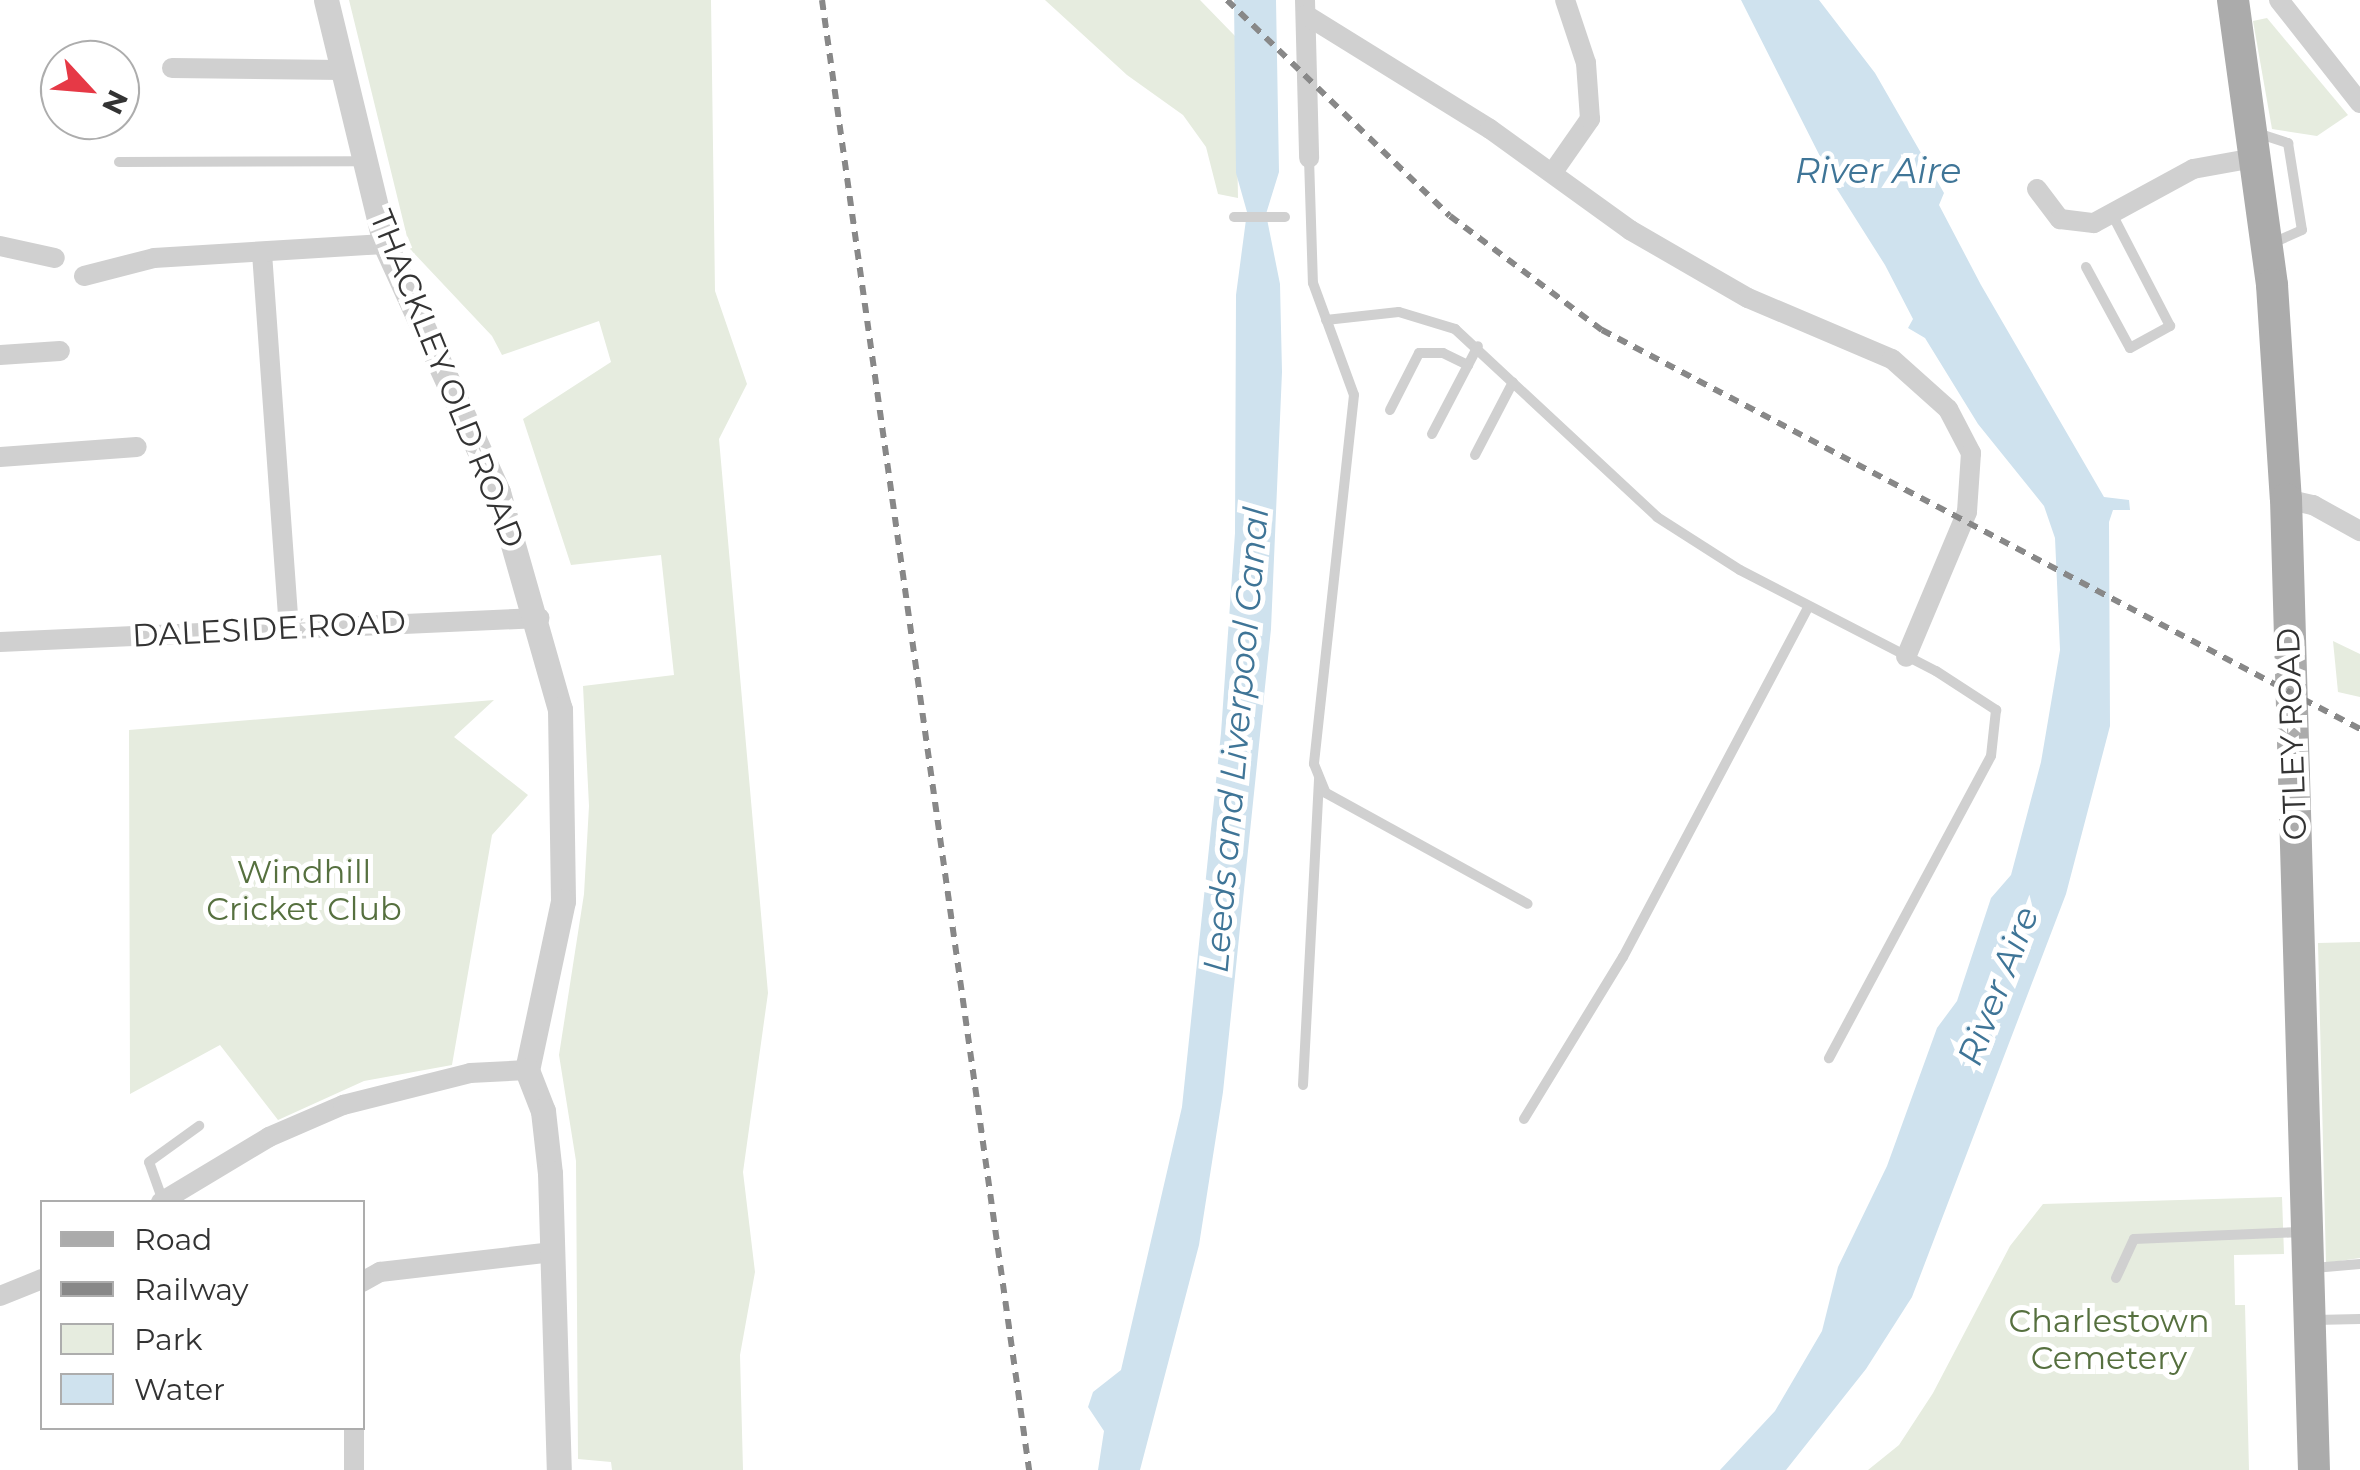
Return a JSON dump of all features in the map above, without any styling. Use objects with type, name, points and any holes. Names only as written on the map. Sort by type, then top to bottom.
[{"type":"main road","name":"OTLEY ROAD","points":[[2233,0],[2266,246],[2286,500],[2314,1470]]},
{"type":"street","name":"THACKLEY OLD ROAD","points":[[326,0],[386,244],[498,492],[539,618],[560,709],[564,902],[527,1070]]},
{"type":"street","points":[[1552,172],[1590,119],[1586,63],[1564,0]]},
{"type":"street","points":[[2279,0],[2360,102]]},
{"type":"street","points":[[1306,8],[1552,172],[1630,230],[1748,298],[1892,360],[1948,409],[1971,453],[1967,512],[1906,656]]},
{"type":"street","points":[[1306,8],[1309,158]]},
{"type":"street","points":[[172,68],[344,70]]},
{"type":"street","points":[[2037,189],[2060,219],[2078,225],[2113,216],[2193,168],[2253,144]]},
{"type":"street","points":[[84,276],[154,258],[386,244]]},
{"type":"street","points":[[0,246],[55,258]]},
{"type":"street","points":[[262,253],[290,628]]},
{"type":"street","points":[[0,355],[60,351]]},
{"type":"street","points":[[0,456],[138,447]]},
{"type":"street","points":[[2286,500],[2313,505],[2360,531]]},
{"type":"street","name":"DALESIDE ROAD","points":[[0,642],[539,618]]},
{"type":"street","points":[[165,1200],[269,1138],[343,1104],[470,1072],[527,1070],[543,1111],[553,1252],[558,1470]]},
{"type":"street","points":[[365,1280],[380,1272],[553,1252]]},
{"type":"street","points":[[0,1296],[40,1280]]},
{"type":"street","points":[[354,1430],[354,1470]]},
{"type":"lane","points":[[1309,158],[1313,282],[1354,395],[1314,764],[1326,793],[1528,904]]},
{"type":"lane","points":[[119,162],[365,161]]},
{"type":"lane","points":[[2086,267],[2130,348],[2170,326],[2113,216]]},
{"type":"lane","points":[[1234,217],[1285,217]]},
{"type":"lane","points":[[1326,320],[1417,315],[1478,346],[1658,518],[1808,607],[1906,656],[1996,710],[1991,756],[1828,1058]]},
{"type":"lane","points":[[1432,434],[1478,346]]},
{"type":"lane","points":[[1390,410],[1419,353],[1444,353],[1468,365]]},
{"type":"lane","points":[[1475,454],[1514,382]]},
{"type":"lane","points":[[1524,1119],[1622,956],[1808,607]]},
{"type":"lane","points":[[1303,1085],[1320,777]]},
{"type":"lane","points":[[161,1200],[149,1162],[200,1126]]},
{"type":"lane","points":[[2116,1278],[2134,1239],[2306,1232]]},
{"type":"lane","points":[[2308,1269],[2360,1264]]},
{"type":"lane","points":[[2309,1320],[2360,1319]]},
{"type":"green space","points":[[349,0],[711,0],[715,291],[747,384],[719,439],[768,993],[743,1172],[755,1272],[740,1355],[743,1470],[612,1470],[611,1462],[578,1459],[576,1161],[559,1055],[584,894],[589,806],[583,686],[674,675],[661,555],[571,565],[523,419],[611,362],[599,321],[502,355],[492,336],[410,249]]},
{"type":"green space","points":[[1045,0],[1200,0],[1235,36],[1238,198],[1218,194],[1206,147],[1183,115],[1127,75]]},
{"type":"green space","points":[[2267,18],[2348,115],[2317,136],[2272,129],[2253,21]]},
{"type":"green space","points":[[2333,641],[2360,654],[2360,697],[2338,692]]},
{"type":"green space","name":"Windhill Cricket Club","points":[[494,700],[454,737],[528,795],[492,835],[452,1065],[364,1081],[278,1120],[220,1045],[130,1094],[129,730]]},
{"type":"green space","points":[[2360,942],[2360,1258],[2326,1263],[2318,943]]},
{"type":"green space","name":"Charlestown Cemetery","points":[[2282,1197],[2284,1254],[2234,1255],[2235,1305],[2245,1305],[2249,1470],[1868,1470],[1899,1445],[1933,1393],[2010,1246],[2043,1204]]},
{"type":"water","name":"Leeds and Liverpool Canal","points":[[1234,0],[1276,0],[1279,172],[1266,214],[1280,284],[1282,372],[1271,629],[1223,1092],[1199,1245],[1140,1470],[1098,1470],[1104,1431],[1088,1407],[1093,1392],[1121,1370],[1182,1107],[1221,733],[1235,533],[1236,295],[1247,212],[1236,173]]},
{"type":"water","name":"River Aire","points":[[1741,0],[1819,0],[1875,73],[1944,193],[1939,205],[1981,285],[2104,497],[2129,500],[2130,510],[2113,510],[2109,522],[2110,726],[2066,894],[1912,1297],[1866,1369],[1786,1470],[1720,1470],[1775,1411],[1822,1331],[1838,1267],[1887,1166],[1937,1028],[1957,1001],[1991,898],[2011,875],[2041,762],[2060,650],[2055,538],[2044,506],[1978,424],[1925,338],[1908,328],[1913,319],[1885,265],[1835,186]]},
{"type":"railway","points":[[822,0],[1029,1470]]},
{"type":"railway","points":[[1227,0],[1450,216],[1602,330],[2360,729]]}]
